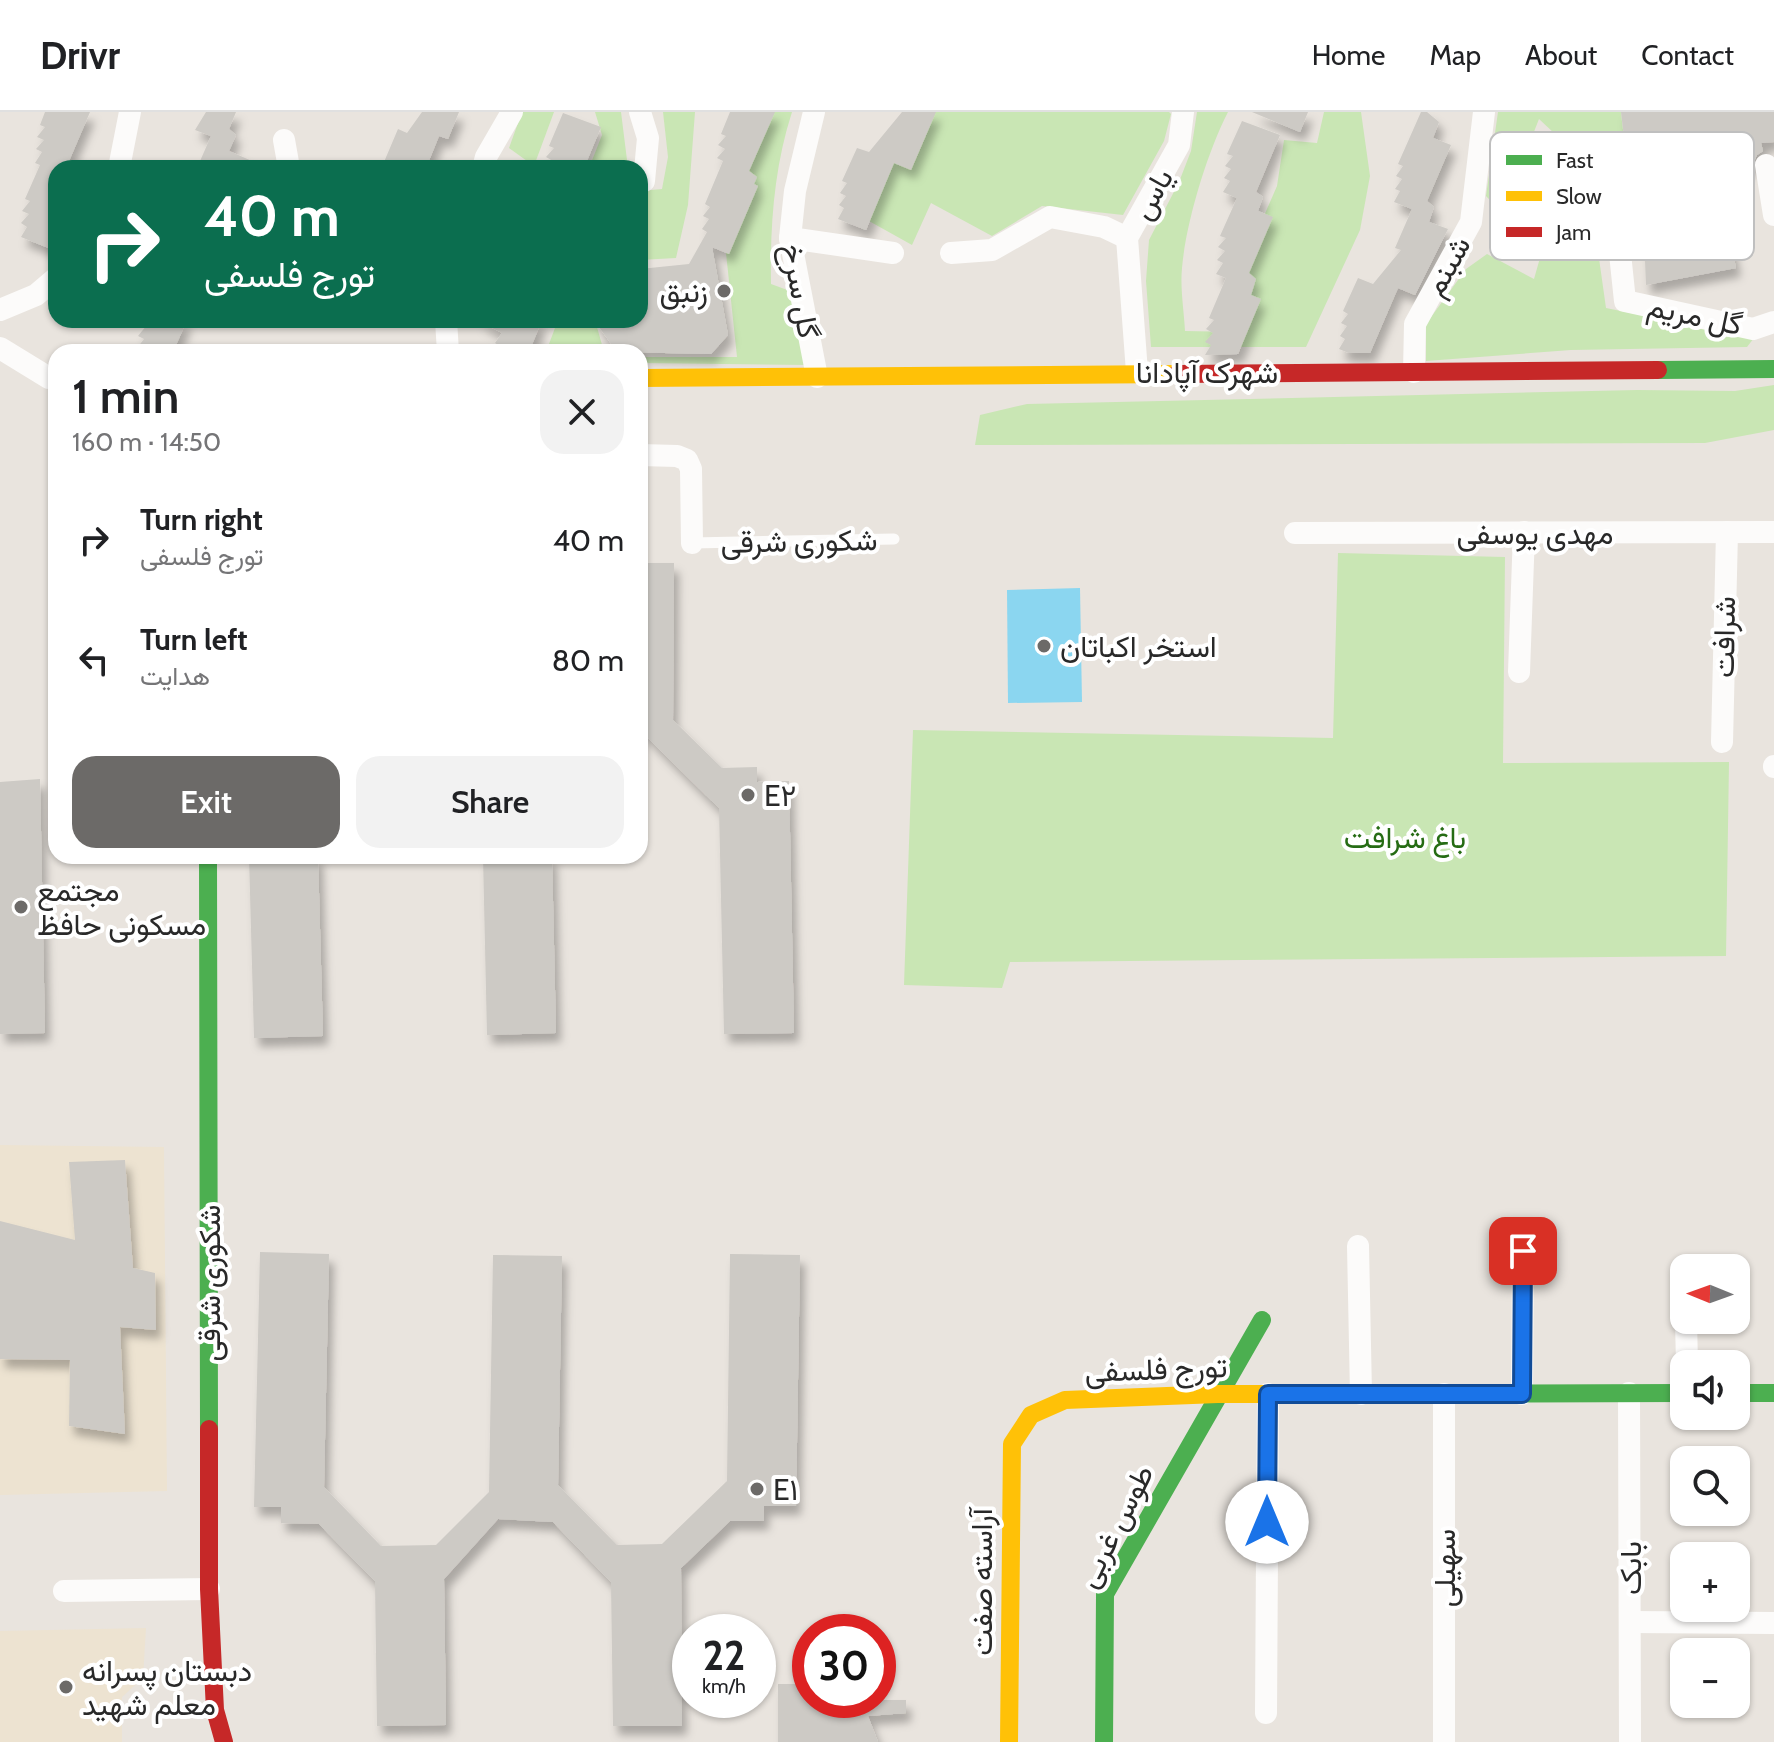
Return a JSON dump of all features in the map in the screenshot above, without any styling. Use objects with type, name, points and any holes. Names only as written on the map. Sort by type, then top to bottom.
[{"type":"street","points":[[121,160],[130,112]]},
{"type":"street","points":[[485,160],[512,112]]},
{"type":"street","points":[[640,112],[648,138],[646,160]]},
{"type":"street","name":"گل سرخ","points":[[814,112],[795,191],[790,238],[817,377]]},
{"type":"street","name":"یاس","points":[[1137,372],[1127,238],[1179,145],[1183,112]]},
{"type":"street","name":"شبنم","points":[[1414,372],[1415,324],[1471,222],[1484,112]]},
{"type":"street","points":[[284,140],[288,160]]},
{"type":"street","points":[[1766,165],[1774,215]]},
{"type":"street","points":[[951,253],[992,250],[1050,217],[1104,227],[1127,238]]},
{"type":"street","points":[[790,238],[893,253]]},
{"type":"street","name":"گل مریم","points":[[1621,260],[1625,301],[1753,329],[1774,322]]},
{"type":"street","points":[[0,310],[36,295],[48,285]]},
{"type":"street","points":[[0,348],[48,377]]},
{"type":"street","name":"شهرک آپادانا","points":[[648,378],[1774,369]]},
{"type":"street","name":"شکوری شرقی","points":[[648,455],[677,456],[687,460],[691,469],[692,543]]},
{"type":"street","points":[[1519,672],[1524,532]]},
{"type":"street","name":"شرافت","points":[[1722,742],[1727,532]]},
{"type":"street","name":"مهدی یوسفی","points":[[1295,533],[1774,532]]},
{"type":"street","name":"شکوری شرقی","points":[[208,864],[209,1589],[215,1710],[224,1742]]},
{"type":"street","points":[[1358,1246],[1361,1394]]},
{"type":"street","points":[[1522,1394],[1523,1251]]},
{"type":"street","name":"طوس غربی","points":[[1104,1742],[1105,1594],[1262,1320]]},
{"type":"street","name":"بابک","points":[[1629,1393],[1630,1742]]},
{"type":"street","name":"تورج فلسفی","points":[[1022,1425],[1040,1409],[1065,1400],[1218,1394],[1670,1393]]},
{"type":"street","points":[[1750,1393],[1774,1393]]},
{"type":"street","points":[[1266,1713],[1268,1394]]},
{"type":"street","name":"سهیلی","points":[[1444,1394],[1444,1742]]},
{"type":"street","name":"آراسته صفت","points":[[1009,1742],[1010,1468],[1012,1444],[1022,1425]]},
{"type":"street","points":[[64,1591],[209,1589]]},
{"type":"street","points":[[1630,1622],[1774,1623]]},
{"type":"street","name":"شکوری شرقی","points":[[206,1742],[215,1710]]},
{"type":"lane","name":"شکوری شرقی","points":[[692,543],[894,539]]},
{"type":"shaded area","points":[[0,1145],[164,1147],[167,1491],[0,1495]]},
{"type":"shaded area","name":"دبستان پسرانه معلم شهید","points":[[146,1628],[143,1678],[122,1697],[122,1742],[0,1742],[0,1631]]},
{"type":"green space","points":[[522,112],[554,112],[536,160],[526,160],[509,148]]},
{"type":"green space","points":[[595,112],[621,112],[627,160],[592,160],[602,135]]},
{"type":"green space","points":[[663,112],[695,112],[688,205],[676,258],[648,260],[648,190],[662,189],[668,157]]},
{"type":"green space","points":[[754,112],[792,112],[774,197],[771,284],[790,291],[806,365],[648,363],[648,357],[737,357],[726,253],[746,201]]},
{"type":"green space","points":[[926,112],[1171,114],[1164,141],[1123,215],[1042,206],[992,236],[931,203],[912,245],[860,216]]},
{"type":"green space","points":[[1197,112],[1228,112],[1205,167],[1184,250],[1182,291],[1185,331],[1237,332],[1242,266],[1277,186],[1284,140],[1317,143],[1324,112],[1361,112],[1370,176],[1360,230],[1306,347],[1151,347],[1146,281],[1149,240],[1191,151]]},
{"type":"green space","points":[[1498,112],[1621,112],[1623,132],[1553,132],[1539,119],[1534,132],[1495,132]]},
{"type":"green space","points":[[1490,168],[1490,200],[1486,196]]},
{"type":"green space","points":[[1487,254],[1490,260],[1498,260],[1534,279],[1539,260],[1599,260],[1606,308],[1754,338],[1747,347],[1571,350],[1426,361],[1426,324],[1466,269]]},
{"type":"green space","points":[[555,328],[597,328],[602,344],[549,344]]},
{"type":"green space","points":[[1774,385],[1774,430],[1705,443],[975,445],[980,415],[1027,404],[1637,390],[1735,391]]},
{"type":"green space","name":"باغ شرافت","points":[[1338,553],[1505,557],[1503,763],[1729,762],[1726,956],[1010,962],[1002,988],[904,985],[913,730],[1333,738]]},
{"type":"water","name":"استخر اکباتان","points":[[1080,588],[1082,702],[1008,703],[1007,590]]},
{"type":"building","points":[[45,112],[90,112],[69,160],[48,160],[48,248],[21,237],[27,227],[21,223],[29,214],[22,211],[30,201],[25,199],[40,165],[35,163],[42,152],[36,149],[44,140],[37,137],[45,127],[40,125]]},
{"type":"building","points":[[206,112],[236,112],[229,129],[236,135],[229,151],[250,160],[200,160],[211,136],[195,130]]},
{"type":"building","points":[[422,112],[459,112],[448,139],[439,136],[429,160],[385,160],[398,129],[407,133]]},
{"type":"building","points":[[730,112],[775,112],[749,171],[757,177],[754,184],[758,186],[729,254],[712,247],[728,335],[711,354],[648,353],[648,344],[611,344],[600,328],[648,328],[648,268],[689,264],[707,232],[702,229],[709,219],[703,216],[710,207],[705,204],[723,161],[717,158],[725,149],[718,145],[726,136],[721,134]]},
{"type":"building","points":[[902,112],[936,112],[911,170],[894,163],[866,230],[838,219],[844,208],[839,205],[846,196],[840,193],[847,183],[842,181],[857,148],[869,152]]},
{"type":"building","points":[[1252,112],[1308,112],[1300,132]]},
{"type":"building","points":[[1421,112],[1427,112],[1439,122],[1433,138],[1451,145],[1427,201],[1434,207],[1429,222],[1448,229],[1415,295],[1398,288],[1370,353],[1349,353],[1339,349],[1345,339],[1340,336],[1347,326],[1341,323],[1348,314],[1343,311],[1358,278],[1373,284],[1401,250],[1395,248],[1412,209],[1394,202],[1400,191],[1395,189],[1402,179],[1396,176],[1403,166],[1398,164]]},
{"type":"building","points":[[1621,112],[1774,112],[1774,142],[1761,143],[1763,151],[1754,162],[1754,132],[1623,132]]},
{"type":"building","points":[[563,113],[601,127],[587,160],[551,160],[546,157],[554,148],[549,146]]},
{"type":"building","points":[[1242,121],[1280,135],[1256,192],[1263,197],[1258,211],[1273,217],[1249,273],[1256,279],[1251,295],[1261,299],[1238,354],[1205,355],[1211,345],[1205,342],[1213,333],[1206,329],[1214,320],[1209,318],[1226,278],[1216,274],[1223,263],[1217,260],[1225,251],[1218,247],[1226,238],[1220,236],[1237,198],[1223,192],[1230,181],[1224,178],[1231,169],[1225,166],[1233,156],[1227,154]]},
{"type":"building","points":[[1645,260],[1734,260],[1736,268],[1646,285]]},
{"type":"building","points":[[144,328],[184,328],[176,344],[140,344],[144,339],[138,336]]},
{"type":"building","points":[[492,328],[539,328],[532,344],[497,344],[502,333]]},
{"type":"building","name":"E۲","points":[[648,563],[674,563],[673,720],[722,768],[757,767],[757,782],[789,781],[794,1033],[724,1034],[719,808],[648,738]]},
{"type":"building","name":"مجتمع مسکونی حافظ","points":[[40,779],[45,1033],[0,1034],[0,782]]},
{"type":"building","points":[[249,864],[318,864],[323,1036],[254,1038]]},
{"type":"building","points":[[483,864],[552,864],[556,1033],[487,1035]]},
{"type":"building","points":[[125,1160],[133,1268],[155,1273],[156,1330],[120,1327],[125,1434],[69,1426],[70,1360],[0,1359],[0,1221],[75,1240],[69,1162]]},
{"type":"building","name":"E۱","points":[[260,1252],[329,1254],[324,1487],[381,1546],[436,1545],[489,1492],[493,1255],[562,1256],[558,1485],[617,1545],[662,1544],[727,1481],[730,1254],[800,1255],[796,1506],[764,1506],[764,1521],[730,1521],[681,1568],[681,1614],[672,1614],[672,1718],[682,1718],[682,1726],[613,1726],[611,1582],[553,1522],[498,1519],[444,1579],[446,1725],[377,1726],[375,1581],[319,1524],[281,1523],[281,1507],[254,1507]]},
{"type":"building","points":[[778,1684],[792,1684],[792,1718],[869,1718],[878,1742],[778,1742]]},
{"type":"building","points":[[896,1700],[906,1700],[906,1713],[896,1714]]},
{"type":"traffic: fast","points":[[1658,370],[1774,369]]},
{"type":"traffic: fast","points":[[208,864],[209,1429]]},
{"type":"traffic: fast","points":[[1104,1742],[1105,1594],[1262,1320]]},
{"type":"traffic: fast","points":[[1307,1394],[1670,1393]]},
{"type":"traffic: fast","points":[[1750,1393],[1774,1393]]},
{"type":"traffic: slow","points":[[648,378],[1177,374]]},
{"type":"traffic: slow","points":[[1009,1742],[1012,1444],[1031,1415],[1065,1400],[1307,1394]]},
{"type":"traffic: jam","points":[[1177,374],[1658,370]]},
{"type":"traffic: jam","points":[[209,1429],[209,1589],[215,1710],[224,1742]]},
{"type":"place","name":"زنبق","points":[[724,291]]},
{"type":"place","name":"استخر اکباتان","points":[[1044,646]]},
{"type":"place","name":"E۲","points":[[748,795]]},
{"type":"place","name":"مجتمع مسکونی حافظ","points":[[21,907]]},
{"type":"place","name":"E۱","points":[[757,1489]]},
{"type":"place","name":"دبستان پسرانه معلم شهید","points":[[66,1687]]},
{"type":"route","points":[[1267,1522],[1268,1394],[1522,1394],[1523,1251]]}]
